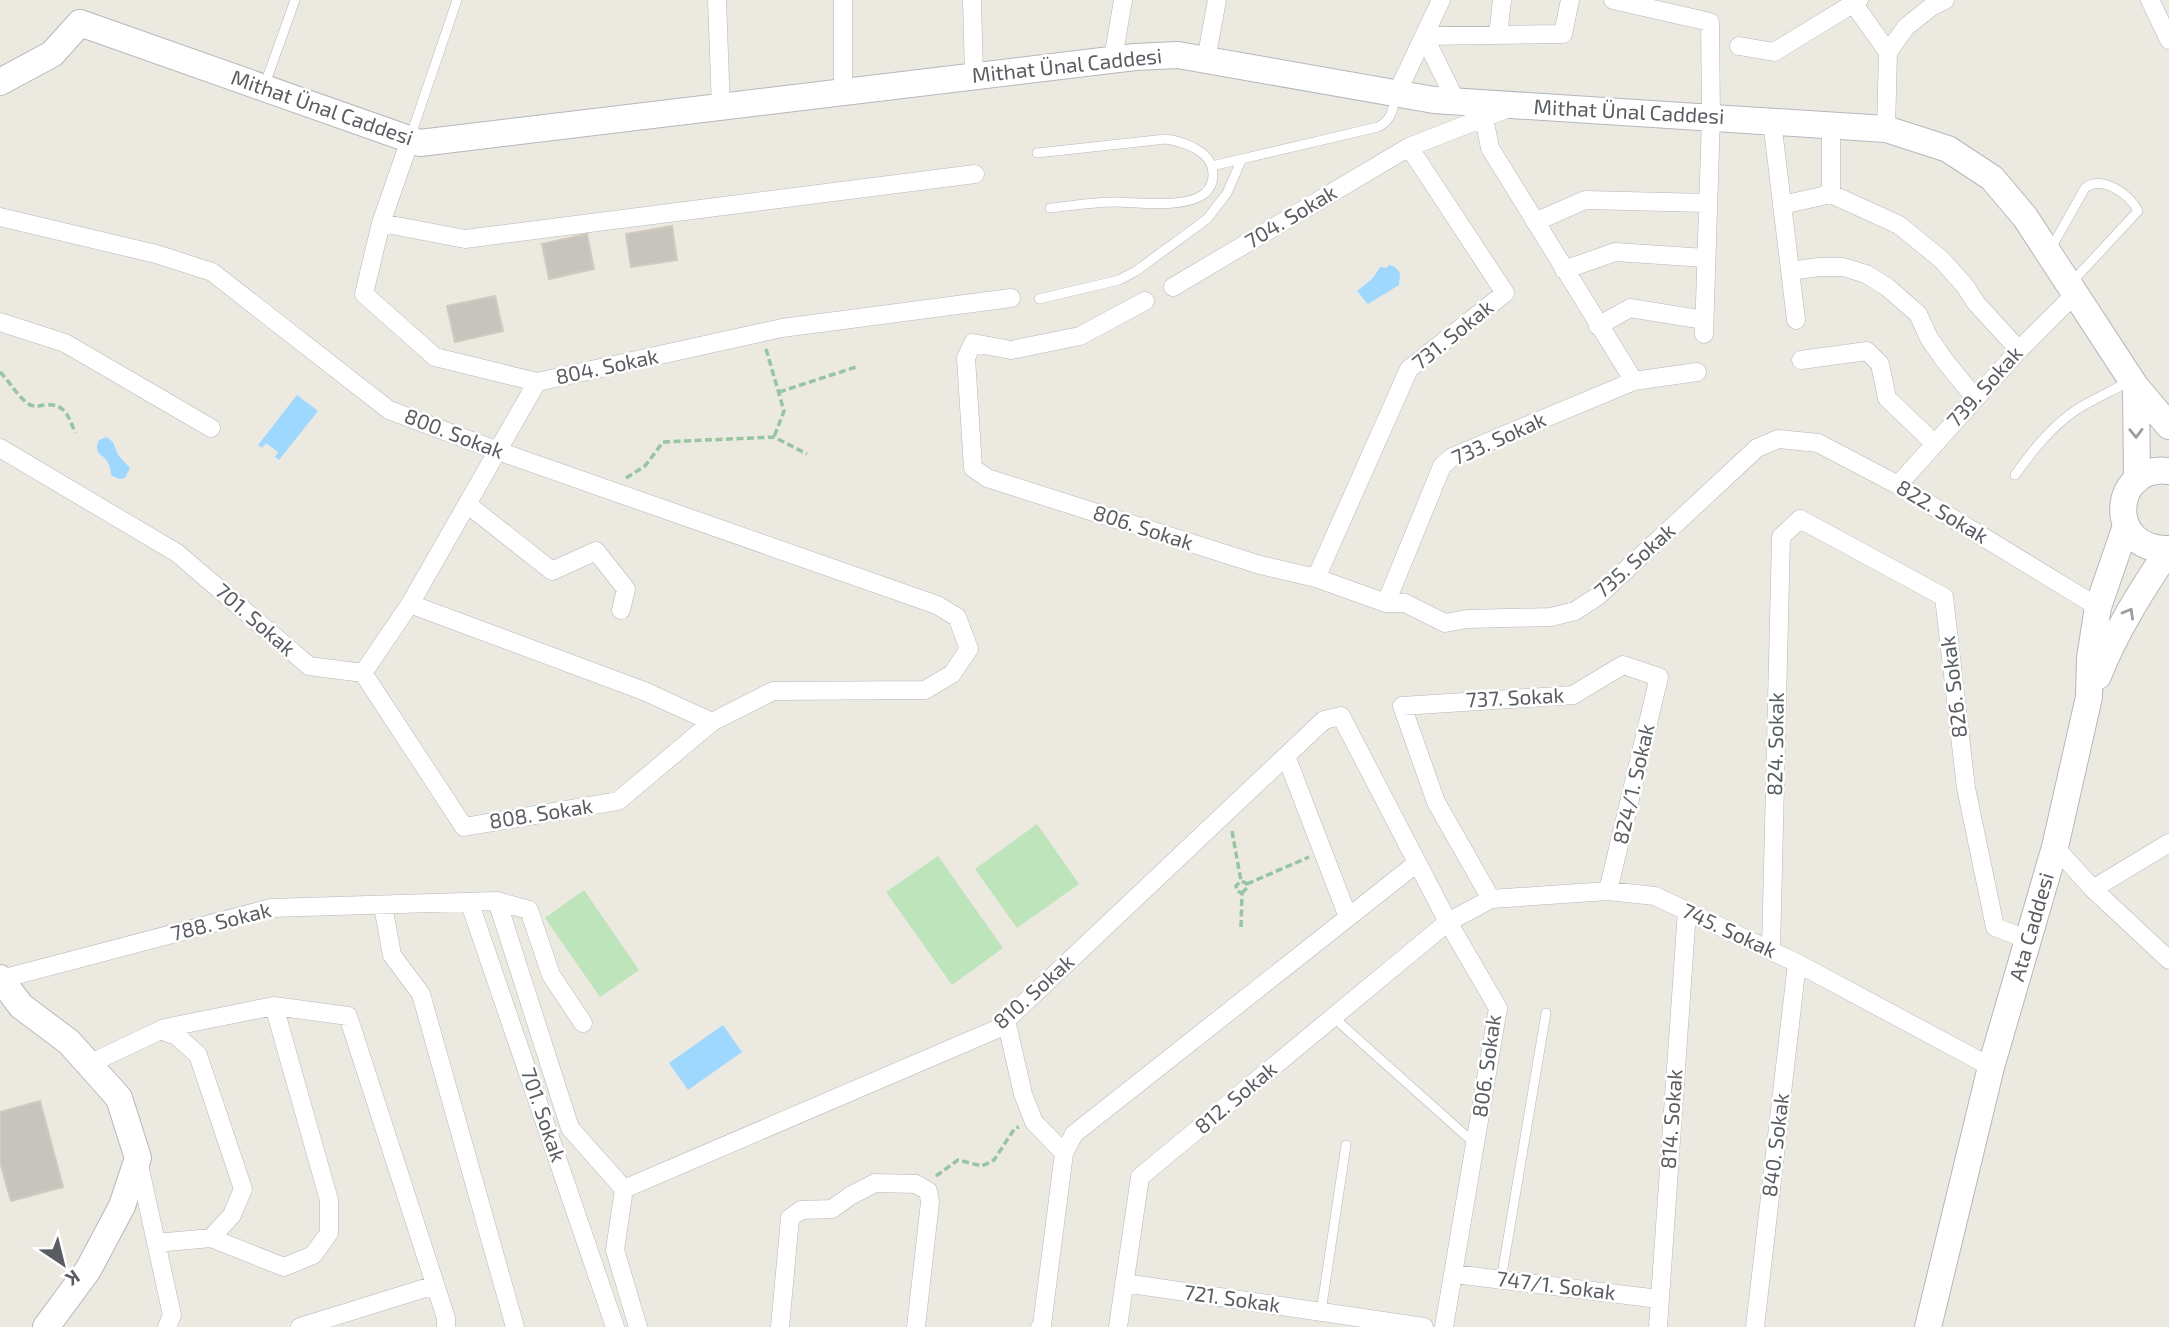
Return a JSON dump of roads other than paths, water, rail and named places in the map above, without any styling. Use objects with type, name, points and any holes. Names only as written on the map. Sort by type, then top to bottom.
[{"type":"main road","name":"Mithat Ünal Caddesi","points":[[0,82],[52,54],[78,12],[264,88],[420,143],[1113,59],[1178,55],[1434,100],[1886,129],[1948,149],[1992,178],[2025,217],[2134,384],[2169,426]]},
{"type":"main road","points":[[2134,384],[2137,480]]},
{"type":"main road","points":[[2137,480],[2148,473],[2169,471]]},
{"type":"main road","name":"Ata Caddesi","points":[[1928,1327],[1991,1067],[2055,847],[2089,697],[2090,658],[2098,607],[2126,526],[2124,501],[2137,480]]},
{"type":"main road","points":[[2126,526],[2133,537],[2143,545],[2169,549]]},
{"type":"main road","points":[[2089,697],[2109,649],[2169,549]]},
{"type":"main road","points":[[1,978],[21,1006],[69,1042],[119,1098],[138,1158],[121,1206],[88,1270],[46,1327]]},
{"type":"street","points":[[717,0],[721,108]]},
{"type":"street","points":[[843,0],[843,92]]},
{"type":"street","points":[[972,0],[974,76]]},
{"type":"street","points":[[1113,59],[1123,0]]},
{"type":"street","points":[[1206,60],[1217,0]]},
{"type":"street","points":[[1397,93],[1441,0]]},
{"type":"street","points":[[1498,35],[1502,0]]},
{"type":"street","points":[[1424,36],[1563,34],[1570,0]]},
{"type":"street","points":[[1598,326],[1630,308],[1704,327],[1710,22],[1613,0]]},
{"type":"street","points":[[2150,0],[2169,40]]},
{"type":"street","points":[[1739,46],[1774,52],[1856,2],[1888,52],[1886,129]]},
{"type":"street","points":[[1888,52],[1906,27],[1936,2]]},
{"type":"street","points":[[1424,36],[1456,101],[1484,118],[1490,148],[1634,381]]},
{"type":"street","name":"704. Sokak","points":[[1173,287],[1409,147],[1516,106]]},
{"type":"street","points":[[1772,121],[1796,320]]},
{"type":"street","points":[[1831,124],[1831,194]]},
{"type":"street","points":[[410,139],[381,223],[364,295],[435,357],[537,382]]},
{"type":"street","name":"731. Sokak","points":[[1316,578],[1409,369],[1505,293],[1409,147]]},
{"type":"street","points":[[381,223],[465,239],[975,174]]},
{"type":"street","points":[[1782,205],[1831,194],[1899,225],[1942,260],[1976,303],[2019,350]]},
{"type":"street","points":[[1535,222],[1585,200],[1708,203]]},
{"type":"street","name":"800. Sokak","points":[[0,217],[156,254],[212,272],[389,410],[937,605],[957,617],[969,649],[952,674],[925,690],[773,691],[712,722]]},
{"type":"street","points":[[1564,270],[1615,252],[1706,258]]},
{"type":"street","points":[[1790,271],[1843,267],[1866,274],[1887,287],[1918,314],[1929,338],[1975,398]]},
{"type":"street","name":"739. Sokak","points":[[1898,485],[2073,289]]},
{"type":"street","name":"804. Sokak","points":[[363,673],[410,604],[537,382],[782,328],[1011,298]]},
{"type":"street","name":"806. Sokak","points":[[1145,302],[1080,336],[1011,350],[973,343],[966,358],[973,468],[987,478],[1260,565],[1316,578]]},
{"type":"street","points":[[0,322],[65,343],[211,428]]},
{"type":"street","points":[[1801,360],[1867,351],[1880,364],[1887,398],[1935,444]]},
{"type":"street","name":"733. Sokak","points":[[1386,603],[1442,466],[1452,457],[1634,381],[1697,372]]},
{"type":"street","name":"735. Sokak","points":[[1316,578],[1386,603],[1405,603],[1445,623],[1551,617],[1575,611],[1598,596],[1757,448],[1778,439]]},
{"type":"street","name":"822. Sokak","points":[[1778,439],[1818,443],[1898,485],[2098,607]]},
{"type":"street","name":"701. Sokak","points":[[0,448],[177,553],[309,666],[363,673]]},
{"type":"street","points":[[467,504],[552,571],[596,551],[626,589],[621,610]]},
{"type":"street","name":"826. Sokak","points":[[1781,537],[1800,519],[1944,597],[1966,788],[1994,927],[2029,940]]},
{"type":"street","name":"824. Sokak","points":[[1771,950],[1781,537]]},
{"type":"street","points":[[410,604],[644,691],[712,722]]},
{"type":"street","name":"737. Sokak","points":[[1491,899],[1436,802],[1402,706],[1573,695],[1623,664],[1659,677]]},
{"type":"street","name":"808. Sokak","points":[[363,673],[464,827],[618,801],[712,722]]},
{"type":"street","name":"824/1. Sokak","points":[[1608,891],[1659,677]]},
{"type":"street","name":"806. Sokak","points":[[1340,716],[1448,922],[1498,1008],[1444,1327]]},
{"type":"street","name":"810. Sokak","points":[[624,1189],[997,1029],[1324,720],[1340,716]]},
{"type":"street","points":[[1286,756],[1348,917]]},
{"type":"street","points":[[2093,889],[2169,842]]},
{"type":"street","points":[[2055,847],[2093,889],[2169,960]]},
{"type":"street","points":[[1040,1327],[1064,1153],[1074,1134],[1417,863]]},
{"type":"street","name":"745. Sokak","points":[[1448,922],[1491,899],[1608,891],[1655,896],[1797,963],[1991,1067]]},
{"type":"street","name":"701. Sokak","points":[[497,901],[570,1128],[624,1189]]},
{"type":"street","name":"788. Sokak","points":[[1,978],[271,908],[470,904],[497,901],[529,910],[551,975],[583,1024]]},
{"type":"street","name":"701. Sokak","points":[[470,904],[615,1327]]},
{"type":"street","points":[[383,906],[392,955],[421,994],[515,1327]]},
{"type":"street","name":"814. Sokak","points":[[1658,1327],[1687,911]]},
{"type":"street","name":"812. Sokak","points":[[1118,1327],[1140,1177],[1448,922]]},
{"type":"street","name":"840. Sokak","points":[[1755,1327],[1797,963]]},
{"type":"street","points":[[89,1064],[160,1030],[274,1006],[348,1016],[446,1318],[446,1327]]},
{"type":"street","points":[[156,1243],[211,1238],[284,1267],[313,1255],[329,1233],[329,1200],[274,1006]]},
{"type":"street","points":[[1006,1020],[1023,1094],[1034,1122],[1064,1153]]},
{"type":"street","points":[[160,1030],[177,1036],[198,1055],[243,1189],[232,1215],[211,1238]]},
{"type":"street","points":[[138,1158],[172,1315],[167,1327]]},
{"type":"street","points":[[780,1327],[790,1218],[801,1210],[832,1209],[875,1183],[916,1184],[928,1191],[930,1202],[916,1327]]},
{"type":"street","points":[[624,1189],[615,1250],[638,1327]]},
{"type":"street","name":"747/1. Sokak","points":[[1454,1274],[1659,1299]]},
{"type":"street","name":"721. Sokak","points":[[1124,1283],[1424,1327]]},
{"type":"street","points":[[300,1327],[435,1285]]},
{"type":"lane","points":[[264,88],[295,0]]},
{"type":"lane","points":[[410,139],[457,0]]},
{"type":"lane","points":[[1212,166],[1378,127],[1391,117],[1397,93]]},
{"type":"lane","points":[[1037,153],[1166,139],[1194,148],[1205,156],[1212,166],[1211,186],[1196,198],[1158,204],[1114,202],[1050,208]]},
{"type":"lane","points":[[1039,299],[1119,280],[1136,271],[1207,219],[1227,193],[1241,161]]},
{"type":"lane","points":[[2049,252],[2085,188],[2090,184],[2101,183],[2126,196],[2134,204],[2138,211],[2073,289]]},
{"type":"lane","points":[[2015,475],[2033,450],[2059,423],[2093,400],[2134,384]]},
{"type":"lane","points":[[1501,1280],[1546,1013]]},
{"type":"lane","points":[[1333,1017],[1475,1144]]},
{"type":"lane","points":[[1321,1312],[1346,1145]]},
{"type":"water","points":[[1389,265],[1400,273],[1399,285],[1368,304],[1357,291],[1373,278],[1380,267],[1386,268]]},
{"type":"water","points":[[297,395],[318,411],[279,460],[275,457],[278,452],[266,443],[262,448],[258,445]]},
{"type":"water","points":[[106,437],[113,442],[118,455],[130,468],[125,478],[112,476],[110,466],[98,452],[99,440]]},
{"type":"water","points":[[723,1025],[742,1052],[688,1090],[669,1063]]}]
